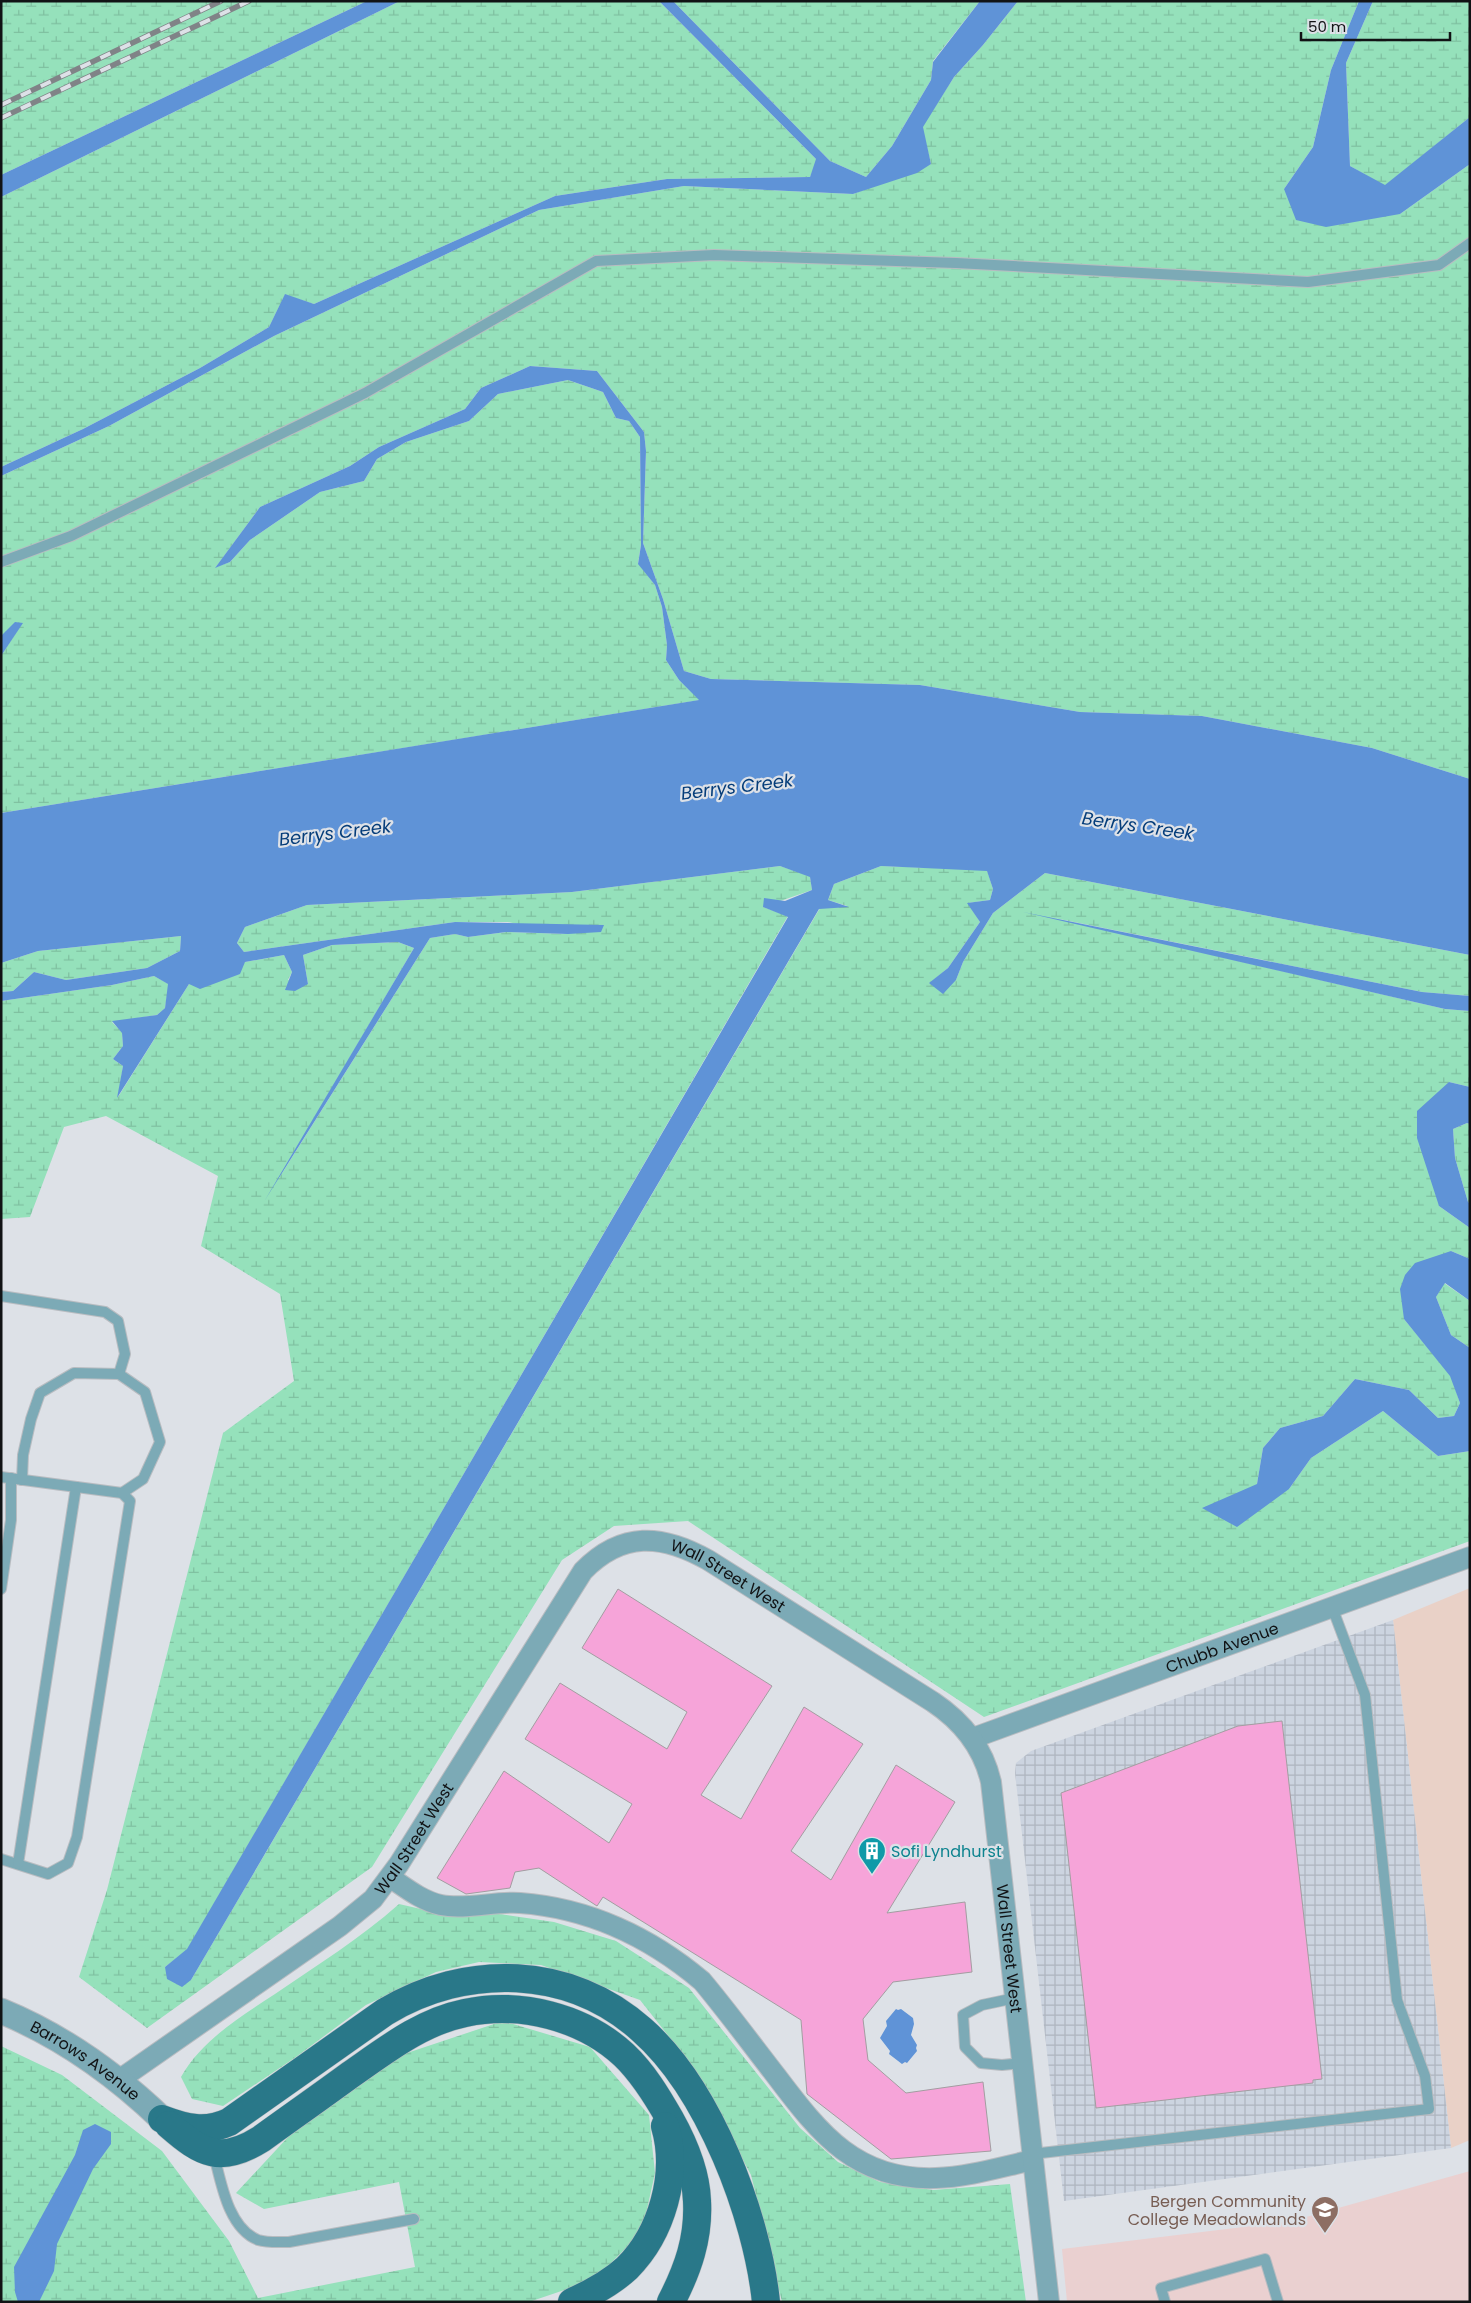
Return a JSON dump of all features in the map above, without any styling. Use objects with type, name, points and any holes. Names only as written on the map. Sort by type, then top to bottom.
[{"type":"main road","points":[[212,2141],[229,2122],[384,2012],[420,1993],[458,1981],[497,1977],[537,1980],[574,1990],[611,2008],[642,2030],[667,2057],[693,2094],[725,2156],[742,2199],[756,2246],[766,2302]]},
{"type":"main road","points":[[162,2119],[187,2127],[212,2141],[238,2151],[255,2143],[417,2030],[448,2017],[480,2010],[532,2011],[576,2025],[611,2045],[643,2077],[665,2110],[682,2142],[696,2184],[698,2214],[694,2244],[684,2275],[671,2302]]},
{"type":"main road","points":[[572,2302],[602,2287],[628,2267],[645,2245],[664,2202],[669,2176],[669,2147],[660,2112],[643,2077]]},
{"type":"street","name":"Wall Street West","points":[[119,2080],[350,1918],[373,1899],[391,1878],[583,1572],[594,1560],[606,1552],[628,1543],[651,1540],[663,1541],[686,1549],[708,1560],[933,1702],[954,1718],[973,1738],[985,1761],[991,1782],[1049,2302]]},
{"type":"street","name":"Chubb Avenue","points":[[973,1738],[1470,1557]]},
{"type":"street","points":[[391,1878],[424,1898],[440,1905],[459,1906],[501,1902],[542,1905],[580,1913],[626,1918],[702,1981],[814,2126],[841,2151],[856,2160],[888,2173],[919,2178],[935,2178],[965,2175],[1033,2157]]},
{"type":"street","name":"Barrows Avenue","points":[[1,2011],[60,2040],[119,2080],[162,2119]]},
{"type":"lane","points":[[1,562],[71,536],[365,393],[596,261],[714,255],[956,263],[1308,282],[1439,265],[1470,243]]},
{"type":"lane","points":[[1,1296],[105,1312],[118,1321],[125,1354],[119,1374]]},
{"type":"lane","points":[[22,1480],[23,1454],[31,1419],[40,1393],[74,1373],[119,1374],[145,1392],[160,1442],[142,1479],[122,1493]]},
{"type":"lane","points":[[1,1589],[11,1520],[6,1478],[122,1493],[130,1501],[77,1837],[68,1863],[48,1874],[1,1859]]},
{"type":"lane","points":[[18,1864],[76,1487]]},
{"type":"lane","points":[[1033,2157],[1429,2110],[1425,2076],[1397,2000],[1365,1695],[1332,1607]]},
{"type":"lane","points":[[1015,1998],[982,2005],[963,2015],[965,2047],[981,2063],[1002,2065],[1022,2063]]},
{"type":"lane","points":[[212,2141],[223,2191],[231,2210],[245,2232],[258,2240],[274,2243],[289,2242],[414,2219]]},
{"type":"lane","points":[[1166,2302],[1161,2288],[1265,2259],[1278,2302]]},
{"type":"shaded area","points":[[1470,1588],[1470,2140],[1451,2148],[1393,1620]]},
{"type":"shaded area","points":[[1393,1620],[1451,2148],[1064,2201],[1015,1773],[1016,1763],[1031,1751]]},
{"type":"shaded area","name":"Bergen Community College Meadowlands","points":[[1470,2171],[1470,2302],[1067,2302],[1062,2249],[1292,2221]]},
{"type":"green space","points":[[1,1],[367,1],[1,175]]},
{"type":"green space","points":[[400,1],[659,1],[817,160],[810,177],[667,179],[555,196],[314,304],[285,295],[269,327],[200,368],[83,429],[1,467],[1,197]]},
{"type":"green space","points":[[673,1],[980,1],[933,61],[931,80],[892,146],[866,177],[830,161]]},
{"type":"green space","points":[[1018,1],[1359,1],[1331,70],[1313,147],[1284,189],[1400,214],[1470,164],[1470,779],[1372,748],[1202,716],[1080,712],[920,685],[711,679],[684,671],[663,599],[643,543],[646,451],[644,432],[597,371],[530,366],[481,388],[465,409],[379,447],[350,466],[260,507],[216,567],[230,562],[250,540],[320,492],[364,481],[377,459],[406,442],[469,421],[498,394],[568,380],[603,392],[616,418],[629,421],[640,437],[641,545],[638,563],[655,585],[662,607],[667,645],[666,660],[679,680],[700,700],[1,813],[1,656],[22,623],[1,636],[1,476],[109,426],[274,336],[539,210],[684,186],[853,194],[931,164],[922,127],[954,77],[983,45]]},
{"type":"green space","points":[[1373,1],[1470,1],[1470,117],[1385,186],[1350,166],[1346,63]]},
{"type":"green space","points":[[780,866],[810,876],[812,890],[763,907],[788,916],[187,1950],[165,1967],[191,1980],[820,908],[847,906],[828,900],[834,884],[881,866],[987,870],[993,889],[990,900],[968,903],[980,922],[948,968],[930,983],[956,980],[963,962],[993,913],[1045,873],[1470,955],[1470,996],[1422,992],[1049,917],[1445,1009],[1470,1011],[1470,1087],[1449,1082],[1439,1206],[1470,1228],[1470,1259],[1451,1251],[1404,1319],[1451,1376],[1460,1403],[1454,1416],[1438,1418],[1409,1390],[1355,1379],[1323,1416],[1280,1428],[1263,1448],[1257,1484],[1289,1489],[1311,1458],[1383,1411],[1438,1456],[1470,1451],[1470,1541],[984,1717],[688,1521],[614,1526],[562,1560],[372,1867],[147,2028],[79,1977],[107,1890],[223,1433],[294,1381],[280,1294],[201,1246],[218,1176],[106,1116],[64,1127],[30,1217],[1,1219],[1,1001],[112,985],[154,976],[169,984],[165,1008],[157,1015],[112,1022],[122,1032],[123,1046],[113,1059],[123,1066],[118,1097],[189,984],[245,962],[284,955],[292,972],[288,980],[308,984],[303,955],[332,945],[398,942],[414,948],[279,1178],[430,938],[455,934],[468,937],[506,932],[568,934],[508,922],[455,922],[244,952],[237,943],[245,927],[307,905],[572,892]]},
{"type":"green space","points":[[181,936],[180,951],[147,968],[66,980],[34,972],[13,991],[1,992],[1,963],[38,951]]},
{"type":"green space","points":[[1467,1123],[1470,1124],[1470,1203],[1468,1202],[1455,1158],[1453,1129]]},
{"type":"green space","points":[[1444,1283],[1470,1301],[1470,1348],[1451,1335],[1436,1297]]},
{"type":"green space","points":[[399,1904],[447,1915],[499,1914],[554,1922],[616,1941],[689,1988],[800,2128],[838,2162],[880,2182],[933,2190],[1010,2184],[1026,2302],[782,2302],[751,2175],[693,2067],[640,2000],[541,1965],[479,1962],[436,1972],[366,2005],[296,2057],[223,2106],[192,2099],[181,2077],[211,2041],[235,2021],[354,1940]]},
{"type":"green space","points":[[503,2021],[590,2047],[649,2115],[655,2173],[642,2232],[594,2280],[529,2302],[1,2302],[1,2046],[62,2075],[162,2151],[229,2241],[258,2298],[415,2267],[399,2182],[264,2209],[236,2193],[289,2136],[404,2054]]},
{"type":"water","points":[[367,1],[400,1],[1,197],[1,175]]},
{"type":"water","points":[[659,1],[673,1],[830,161],[866,177],[892,146],[931,80],[933,62],[980,1],[1018,1],[983,45],[954,77],[923,127],[931,164],[917,173],[853,194],[684,186],[539,210],[274,336],[109,426],[1,476],[1,467],[83,429],[200,368],[269,327],[285,294],[314,304],[555,196],[667,179],[810,177],[816,159]]},
{"type":"water","points":[[1359,1],[1373,1],[1346,63],[1350,166],[1385,185],[1470,117],[1470,164],[1400,214],[1326,227],[1296,220],[1284,189],[1313,147],[1331,70]]},
{"type":"water","name":"Berrys Creek","points":[[530,366],[597,371],[644,432],[646,451],[643,543],[663,599],[684,671],[711,679],[920,685],[1080,712],[1202,716],[1372,748],[1470,779],[1470,955],[1045,873],[993,913],[963,962],[956,980],[943,994],[929,983],[948,968],[980,922],[967,903],[990,900],[993,889],[987,871],[881,866],[834,884],[828,900],[849,907],[819,909],[191,1980],[182,1987],[167,1979],[165,1967],[187,1949],[788,917],[763,907],[764,898],[785,901],[812,890],[810,877],[780,866],[572,892],[307,905],[245,927],[237,943],[244,952],[455,922],[604,925],[601,932],[568,934],[506,932],[468,937],[455,934],[430,938],[265,1200],[414,948],[398,942],[332,945],[303,955],[308,984],[295,991],[285,990],[292,972],[284,955],[245,962],[240,974],[200,989],[189,984],[117,1098],[123,1066],[113,1059],[123,1046],[122,1033],[112,1021],[157,1015],[165,1008],[168,984],[154,976],[112,985],[1,1001],[1,992],[13,991],[34,972],[66,980],[147,968],[180,951],[181,936],[38,951],[1,963],[1,813],[699,700],[679,680],[666,660],[667,645],[662,607],[655,585],[638,564],[641,545],[640,437],[629,421],[616,418],[603,392],[568,380],[498,394],[469,421],[406,442],[377,459],[364,481],[320,492],[250,540],[230,562],[215,568],[260,507],[350,466],[379,447],[465,409],[481,388]]},
{"type":"water","points":[[15,622],[23,623],[1,656],[1,636]]},
{"type":"water","points":[[1023,912],[1422,992],[1470,996],[1470,1011],[1445,1009]]},
{"type":"water","points":[[1449,1082],[1470,1087],[1470,1124],[1467,1123],[1453,1129],[1455,1158],[1468,1202],[1470,1203],[1470,1228],[1439,1206],[1417,1138],[1417,1111]]},
{"type":"water","points":[[1451,1251],[1470,1259],[1470,1301],[1445,1283],[1436,1297],[1451,1335],[1470,1348],[1470,1451],[1438,1456],[1383,1411],[1311,1458],[1289,1489],[1237,1527],[1202,1508],[1257,1484],[1263,1448],[1280,1428],[1323,1416],[1355,1379],[1409,1390],[1438,1418],[1454,1416],[1460,1403],[1450,1376],[1404,1319],[1400,1289],[1405,1275],[1415,1263]]},
{"type":"water","points":[[896,2009],[901,2009],[913,2018],[914,2024],[911,2035],[917,2045],[917,2051],[907,2063],[902,2064],[889,2054],[890,2051],[880,2038],[887,2026],[886,2021]]},
{"type":"water","points":[[95,2124],[111,2132],[111,2144],[93,2169],[57,2244],[54,2271],[39,2302],[18,2302],[15,2292],[14,2267],[75,2155],[83,2130]]},
{"type":"building","name":"Sofi Lyndhurst","points":[[618,1589],[772,1686],[701,1795],[741,1819],[804,1707],[863,1744],[791,1851],[831,1880],[896,1765],[955,1802],[887,1913],[965,1902],[972,1972],[893,1982],[863,2019],[868,2060],[906,2093],[983,2082],[991,2151],[891,2159],[807,2094],[801,2020],[603,1897],[597,1906],[539,1868],[515,1872],[510,1888],[466,1894],[437,1878],[504,1771],[609,1843],[632,1804],[525,1739],[560,1683],[667,1749],[687,1712],[582,1648]]},
{"type":"building","points":[[1282,1721],[1322,2079],[1313,2080],[1313,2083],[1096,2108],[1061,1793],[1238,1726]]},
{"type":"railway","points":[[1,105],[221,1]]},
{"type":"railway","points":[[1,118],[249,1]]},
{"type":"place","name":"Sofi Lyndhurst","points":[[872,1875]]},
{"type":"place","name":"Bergen Community College Meadowlands","points":[[1325,2234]]}]
